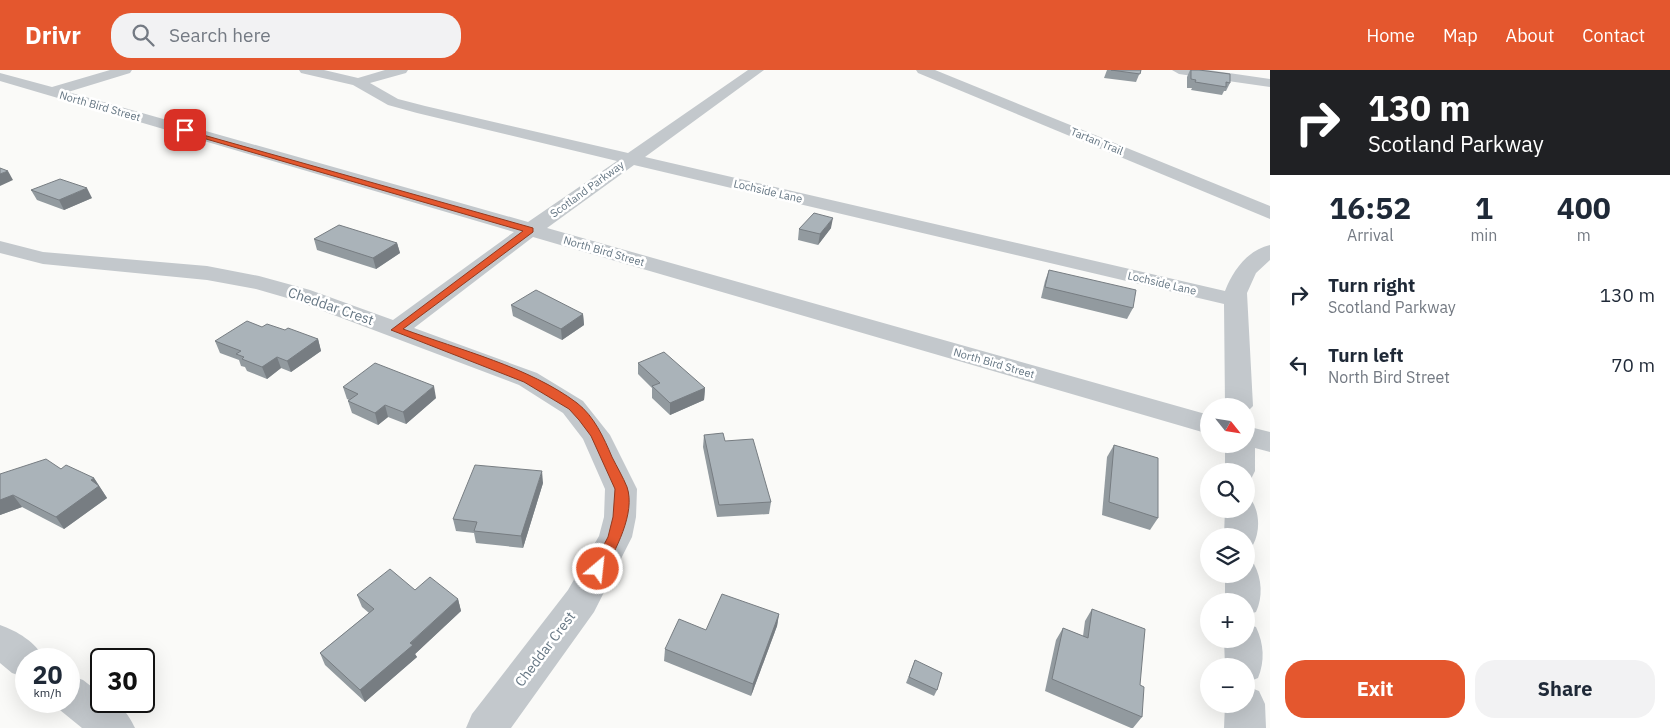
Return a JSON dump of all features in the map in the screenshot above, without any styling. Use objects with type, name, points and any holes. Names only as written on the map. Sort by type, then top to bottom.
[{"type":"street","points":[[52,92],[125,70]]},
{"type":"street","name":"Lochside Lane","points":[[306,70],[358,82],[393,102],[1235,300]]},
{"type":"street","points":[[358,82],[401,70]]},
{"type":"street","name":"Scotland Parkway","points":[[396,330],[530,230],[757,70]]},
{"type":"street","name":"Tartan Trail","points":[[923,70],[1270,213]]},
{"type":"street","points":[[1179,70],[1270,83]]},
{"type":"street","name":"North Bird Street","points":[[0,77],[1200,422]]},
{"type":"street","name":"Cheddar Crest","points":[[0,247],[43,258],[207,273],[259,283],[302,295],[528,379],[574,406],[596,435],[621,489],[620,517],[615,537],[582,601],[487,728]]},
{"type":"street","points":[[1239,394],[1235,293],[1242,277],[1253,263],[1270,251]]},
{"type":"street","points":[[1255,438],[1270,442]]},
{"type":"street","points":[[0,641],[15,653]]},
{"type":"street","points":[[80,702],[114,728]]},
{"type":"street","points":[[1244,713],[1245,728]]},
{"type":"building","points":[[1111,70],[1141,70],[1140,74]]},
{"type":"building","points":[[1191,70],[1230,74],[1230,83],[1226,82],[1226,87],[1195,82],[1196,80],[1191,79]]},
{"type":"building","points":[[0,168],[8,171],[0,174]]},
{"type":"building","points":[[60,179],[87,188],[59,200],[31,190]]},
{"type":"building","points":[[814,213],[833,218],[820,234],[799,229]]},
{"type":"building","points":[[339,225],[397,243],[373,258],[314,239]]},
{"type":"building","points":[[1049,270],[1136,290],[1133,308],[1045,287]]},
{"type":"building","points":[[536,290],[583,314],[561,329],[511,305]]},
{"type":"building","points":[[247,321],[262,327],[267,324],[285,330],[288,328],[318,339],[287,361],[277,357],[262,367],[242,359],[244,357],[236,354],[241,351],[215,341]]},
{"type":"building","points":[[664,352],[705,388],[670,403],[652,386],[660,383],[638,363]]},
{"type":"building","points":[[375,363],[434,386],[403,412],[385,405],[375,413],[348,401],[358,394],[343,387]]},
{"type":"building","points":[[723,433],[725,441],[753,439],[771,502],[719,505],[704,435]]},
{"type":"building","points":[[1114,445],[1158,458],[1158,518],[1109,502]]},
{"type":"building","points":[[46,459],[61,469],[66,465],[94,478],[91,480],[99,486],[56,517],[13,495],[0,500],[0,474]]},
{"type":"building","points":[[475,465],[542,471],[521,536],[474,531],[477,522],[453,519]]},
{"type":"building","points":[[390,569],[415,590],[430,577],[458,599],[410,643],[413,645],[360,690],[320,653],[374,609],[357,595]]},
{"type":"building","points":[[722,594],[779,614],[753,684],[665,649],[679,619],[706,630]]},
{"type":"building","points":[[1092,609],[1145,629],[1140,685],[1144,687],[1142,717],[1052,679],[1063,628],[1088,638]]},
{"type":"building","points":[[915,660],[942,673],[937,690],[909,677]]},
{"type":"route","points":[[185,130],[530,230],[430,302],[396,330],[528,379],[574,406],[584,417],[596,435],[621,489],[620,517],[615,537],[598,569]]}]
